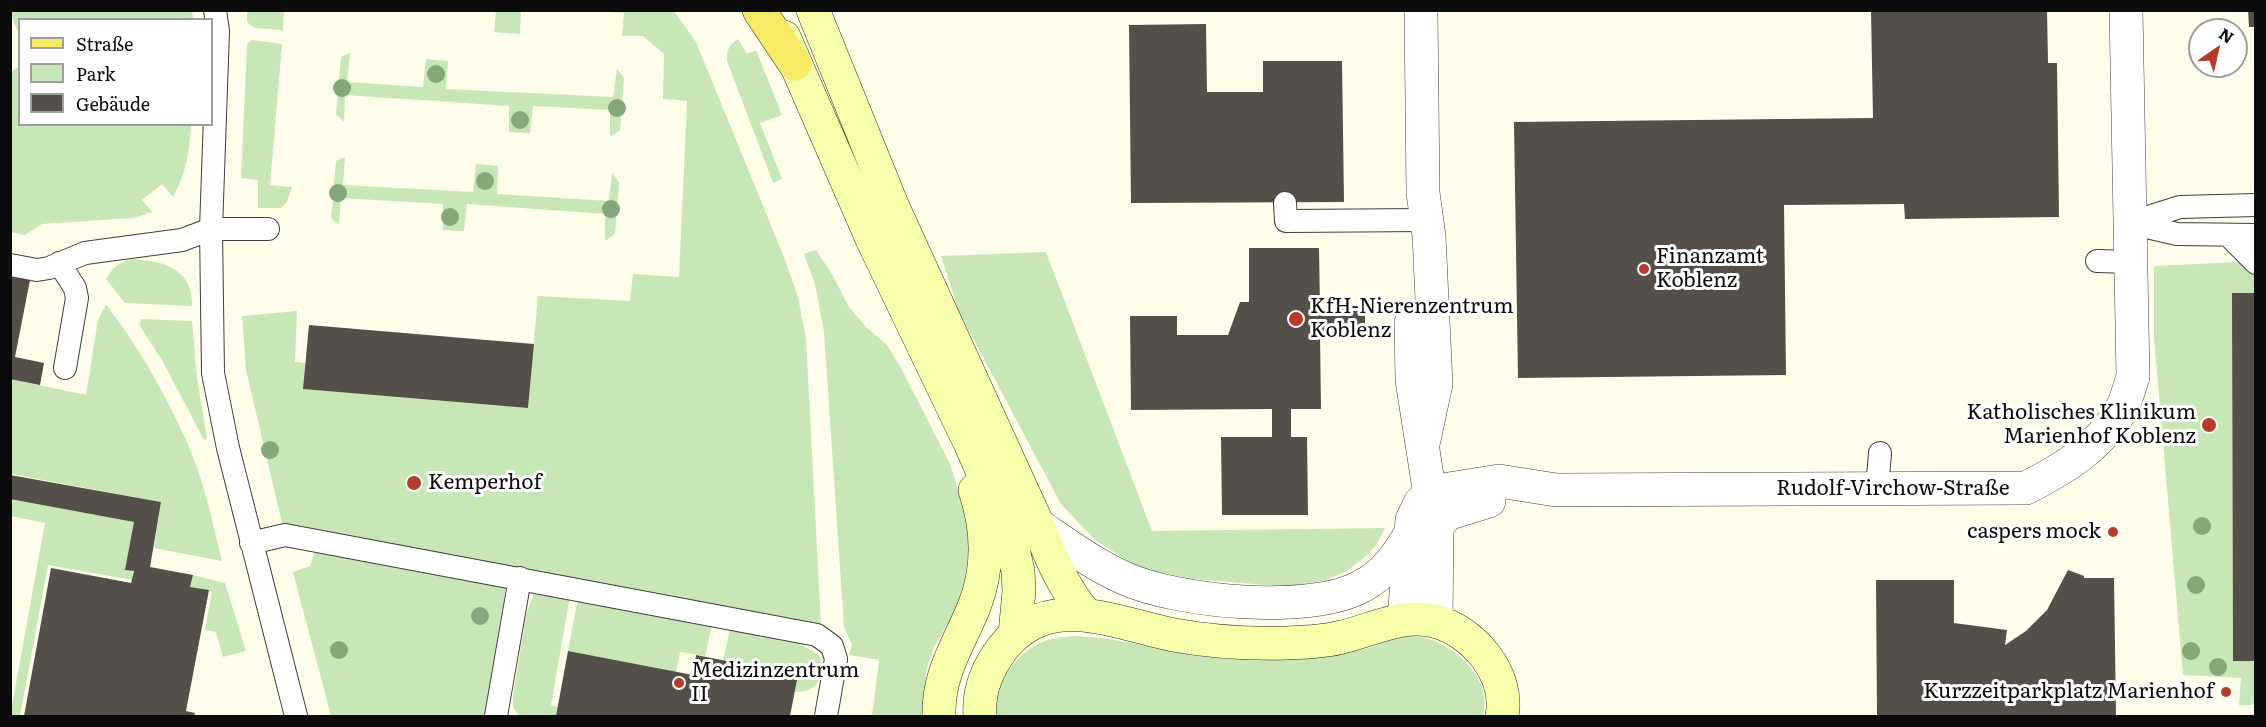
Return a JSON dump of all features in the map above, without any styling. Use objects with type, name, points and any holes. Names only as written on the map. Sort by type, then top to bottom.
[{"type":"main road","points":[[759,10],[795,64]]},
{"type":"main road","points":[[773,10],[872,239],[979,462],[1009,532],[1018,571],[1016,634]]},
{"type":"main road","points":[[813,10],[892,205],[1062,582],[1086,615]]},
{"type":"main road","points":[[920,340],[936,410],[970,476],[979,502],[986,547],[981,586],[942,680],[939,717]]},
{"type":"main road","points":[[980,717],[980,699],[989,669],[998,654],[1029,623],[1055,615],[1086,615],[1192,638],[1224,642],[1265,643],[1339,638],[1420,620],[1452,628],[1482,652],[1500,682],[1503,700],[1502,717]]},
{"type":"street","points":[[1420,620],[1439,504],[1423,444],[1412,380],[1411,261],[1422,211],[1421,10]]},
{"type":"street","name":"Rudolf-Virchow-Straße","points":[[1439,504],[1556,490],[2026,488],[2064,468],[2096,443],[2120,411],[2133,377],[2126,10]]},
{"type":"street","points":[[1420,620],[1411,533],[1415,513],[1420,503],[1439,504]]},
{"type":"street","points":[[1038,525],[1098,564],[1141,584],[1179,594],[1256,602],[1325,599],[1361,587],[1386,569],[1396,558],[1411,533]]},
{"type":"lane","points":[[215,10],[218,31],[212,229],[213,373],[228,448],[296,717]]},
{"type":"lane","points":[[1285,203],[1286,221],[1422,211]]},
{"type":"lane","points":[[2129,223],[2180,207],[2256,205]]},
{"type":"lane","points":[[2129,223],[2177,234],[2256,235]]},
{"type":"lane","points":[[10,265],[37,270],[85,253],[182,240],[212,229],[268,229]]},
{"type":"lane","points":[[2228,235],[2256,263]]},
{"type":"lane","points":[[2097,261],[2131,262]]},
{"type":"lane","points":[[59,263],[75,288],[77,297],[65,368]]},
{"type":"lane","points":[[1877,490],[1880,453]]},
{"type":"lane","points":[[251,543],[285,535],[817,635],[832,646],[836,659],[826,717]]},
{"type":"lane","points":[[496,717],[520,578]]},
{"type":"green space","points":[[11,10],[192,11],[193,18],[18,18],[18,32],[11,16]]},
{"type":"green space","points":[[247,11],[284,11],[283,30],[254,28],[247,22]]},
{"type":"green space","points":[[496,11],[521,11],[520,34],[494,32]]},
{"type":"green space","points":[[592,11],[674,11],[696,42],[784,257],[798,297],[806,339],[821,625],[282,523],[246,370],[242,316],[297,311],[295,362],[305,363],[304,389],[528,408],[538,296],[630,301],[633,274],[679,277],[687,101],[663,99],[664,54],[643,36],[622,36],[624,13]]},
{"type":"green space","points":[[738,39],[747,54],[756,50],[782,115],[760,123],[782,179],[773,183],[727,61],[729,48]]},
{"type":"green space","points":[[252,40],[282,44],[270,185],[292,187],[287,202],[281,208],[258,208],[258,180],[241,178],[247,44]]},
{"type":"green space","points":[[350,53],[347,82],[423,87],[426,59],[448,61],[446,89],[613,97],[617,69],[624,78],[620,130],[610,137],[610,110],[533,106],[530,133],[509,132],[509,106],[345,95],[344,122],[336,114],[341,57]]},
{"type":"green space","points":[[18,68],[18,126],[191,126],[186,162],[173,197],[162,184],[142,200],[153,212],[133,218],[42,224],[25,235],[11,232],[11,71]]},
{"type":"green space","points":[[345,157],[343,185],[473,192],[476,164],[498,166],[497,194],[609,201],[612,173],[619,182],[615,234],[605,241],[605,214],[467,204],[464,231],[443,230],[443,204],[341,198],[339,225],[331,218],[336,161]]},
{"type":"green space","points":[[816,250],[849,307],[867,328],[887,345],[902,370],[950,464],[968,522],[969,546],[965,581],[956,610],[934,647],[926,671],[923,716],[872,716],[879,660],[849,655],[852,645],[844,627],[824,332],[815,284],[804,254]]},
{"type":"green space","points":[[1046,252],[1152,531],[1385,528],[1377,544],[1347,571],[1326,580],[1290,587],[1193,579],[1139,568],[1095,540],[1061,504],[959,312],[941,256]]},
{"type":"green space","points":[[133,259],[166,265],[182,275],[188,283],[192,306],[125,303],[106,279],[117,266]]},
{"type":"green space","points":[[2241,262],[2255,275],[2255,293],[2232,294],[2233,661],[2255,661],[2255,702],[2251,705],[2239,705],[2241,678],[2183,675],[2154,337],[2154,266]]},
{"type":"green space","points":[[106,304],[149,369],[185,438],[202,483],[222,561],[154,548],[161,502],[11,474],[10,379],[86,395],[98,320]]},
{"type":"green space","points":[[141,319],[192,321],[197,378],[207,439],[204,440],[162,360],[139,325]]},
{"type":"green space","points":[[11,499],[134,522],[132,580],[48,565],[20,716],[11,716],[11,711],[45,523],[11,516]]},
{"type":"green space","points":[[315,551],[506,586],[485,716],[331,716],[293,572],[310,566]]},
{"type":"green space","points":[[193,575],[225,583],[246,651],[223,657],[216,632],[205,630],[212,591],[190,587]]},
{"type":"green space","points":[[535,590],[570,596],[551,705],[558,707],[556,716],[519,716],[513,707],[526,615]]},
{"type":"green space","points":[[578,598],[712,625],[705,656],[680,652],[676,672],[568,651]]},
{"type":"green space","points":[[730,629],[790,641],[805,647],[817,655],[823,665],[821,677],[810,689],[795,692],[798,675],[723,660]]},
{"type":"green space","points":[[1078,636],[1153,647],[1341,654],[1403,636],[1418,637],[1449,648],[1474,671],[1485,700],[1483,716],[996,716],[995,705],[1001,683],[1022,655],[1045,641]]},
{"type":"building","points":[[1871,10],[2047,10],[2048,63],[2057,63],[2059,217],[1905,219],[1904,204],[1784,205],[1786,375],[1518,378],[1514,122],[1873,118]]},
{"type":"building","points":[[2248,10],[2256,10],[2256,27],[2249,27]]},
{"type":"building","points":[[1206,24],[1207,92],[1263,92],[1263,61],[1342,61],[1344,202],[1131,203],[1129,25]]},
{"type":"building","points":[[1249,248],[1319,248],[1320,309],[1365,309],[1365,334],[1320,334],[1321,409],[1291,409],[1291,437],[1307,437],[1308,515],[1222,515],[1221,437],[1272,437],[1272,409],[1131,410],[1130,316],[1177,316],[1177,335],[1228,335],[1240,302],[1249,302]]},
{"type":"building","points":[[10,276],[30,280],[15,357],[44,363],[40,385],[10,379]]},
{"type":"building","points":[[2232,293],[2256,293],[2256,661],[2233,661]]},
{"type":"building","points":[[309,325],[534,344],[528,408],[303,389]]},
{"type":"building","points":[[10,475],[161,502],[150,567],[193,575],[190,587],[209,590],[186,711],[195,713],[194,716],[24,716],[51,568],[131,583],[134,571],[125,570],[134,522],[10,499]]},
{"type":"building","points":[[2068,570],[2084,578],[2114,578],[2116,716],[1877,716],[1876,580],[1954,580],[1954,623],[2007,630],[2005,645],[2026,631],[2047,610]]},
{"type":"building","name":"Medizinzentrum II","points":[[568,651],[693,675],[696,655],[798,675],[790,716],[556,716]]},
{"type":"place","name":"Finanzamt Koblenz","points":[[1644,269]]},
{"type":"place","name":"KfH-Nierenzentrum Koblenz","points":[[1296,319]]},
{"type":"place","name":"Katholisches Klinikum Marienhof Koblenz","points":[[2209,425]]},
{"type":"place","name":"Kemperhof","points":[[414,483]]},
{"type":"place","name":"caspers mock","points":[[2113,532]]},
{"type":"place","name":"Medizinzentrum II","points":[[679,683]]},
{"type":"place","name":"Kurzzeitparkplatz Marienhof","points":[[2226,692]]}]
